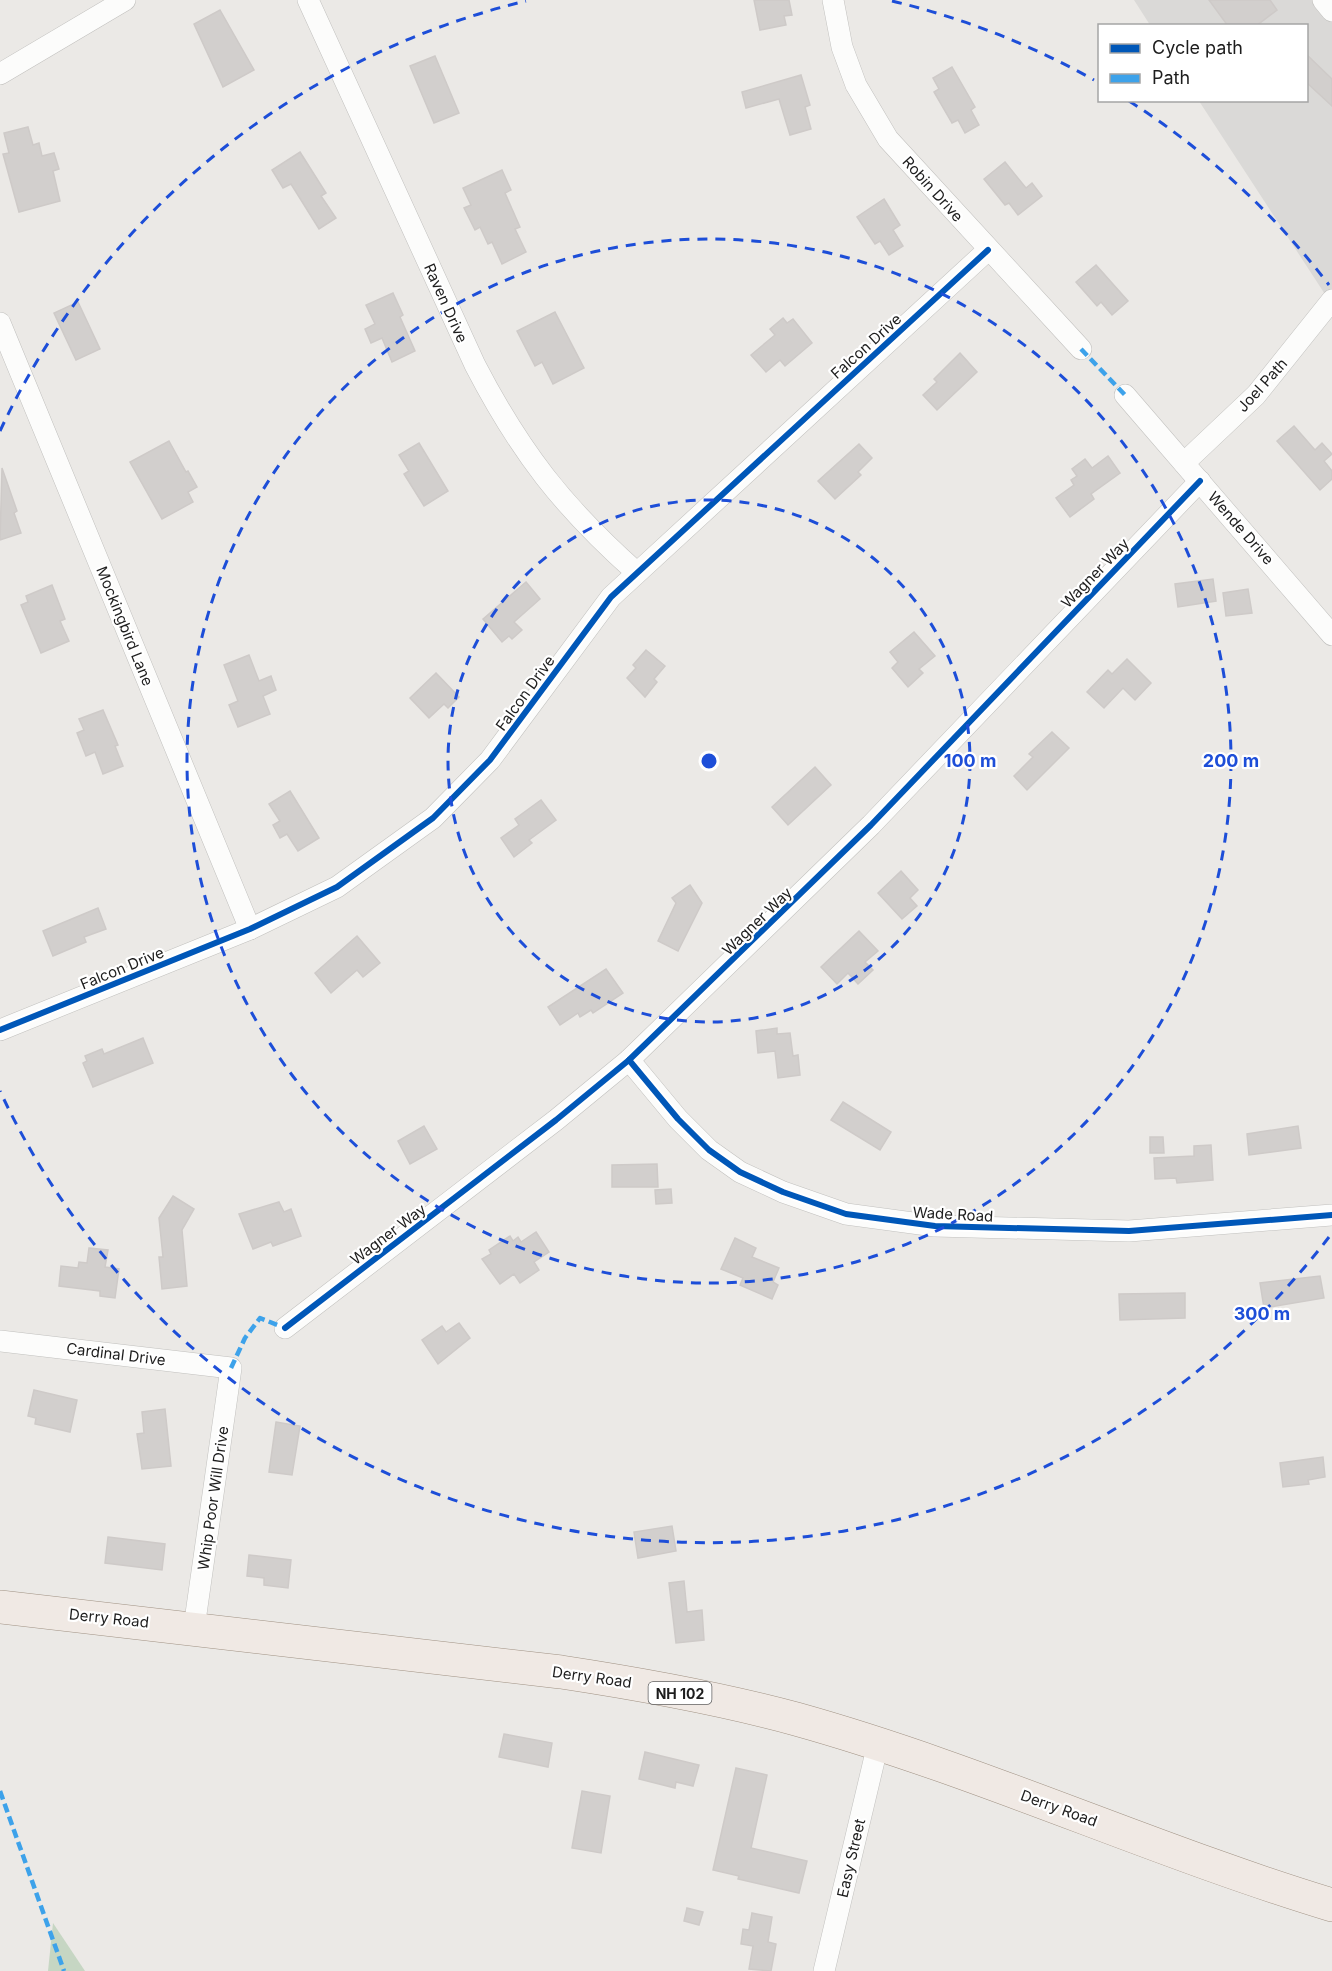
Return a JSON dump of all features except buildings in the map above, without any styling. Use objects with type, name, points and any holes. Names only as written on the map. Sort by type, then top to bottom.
[{"type":"main road","name":"Derry Road","points":[[0,1607],[194,1628],[638,1684],[796,1719],[878,1744],[1332,1905]]},
{"type":"street","points":[[0,74],[125,0]]},
{"type":"street","name":"Raven Drive","points":[[308,0],[475,365],[502,418],[525,453],[577,516],[636,572]]},
{"type":"street","name":"Robin Drive","points":[[833,0],[842,47],[856,85],[888,139],[1081,350]]},
{"type":"street","points":[[1323,0],[1332,11]]},
{"type":"street","name":"Falcon Drive","points":[[0,1030],[250,929],[354,876],[433,818],[463,790],[528,712],[585,629],[611,597],[988,250]]},
{"type":"street","name":"Joel Path","points":[[1184,463],[1256,395],[1332,300]]},
{"type":"street","name":"Mockingbird Lane","points":[[0,323],[250,929]]},
{"type":"street","name":"Wende Drive","points":[[1125,395],[1332,635]]},
{"type":"street","name":"Wagner Way","points":[[285,1328],[556,1120],[629,1060],[871,825],[1200,481]]},
{"type":"street","name":"Wade Road","points":[[629,1060],[678,1119],[717,1155],[740,1172],[783,1192],[846,1214],[935,1226],[1129,1231],[1332,1215]]},
{"type":"street","name":"Cardinal Drive","points":[[0,1341],[231,1368]]},
{"type":"street","name":"Whip Poor Will Drive","points":[[194,1628],[231,1368]]},
{"type":"street","name":"Easy Street","points":[[824,1971],[878,1744]]},
{"type":"shaded area","points":[[1134,0],[1332,0],[1332,305],[1200,102],[1308,102],[1308,24],[1149,24]]},
{"type":"green space","points":[[53,1923],[85,1971],[48,1971]]},
{"type":"marked path","points":[[1081,349],[1125,395]]},
{"type":"marked path","points":[[231,1368],[245,1338],[260,1318],[285,1328]]},
{"type":"marked path","points":[[0,1791],[64,1971]]},
{"type":"cycle path","points":[[0,1030],[250,929],[337,887],[433,818],[490,760],[611,597],[988,250]]},
{"type":"cycle path","points":[[285,1328],[556,1120],[629,1060],[871,825],[1200,481]]},
{"type":"cycle path","points":[[629,1060],[678,1119],[709,1150],[740,1172],[783,1192],[846,1214],[935,1226],[1129,1231],[1332,1215]]}]
